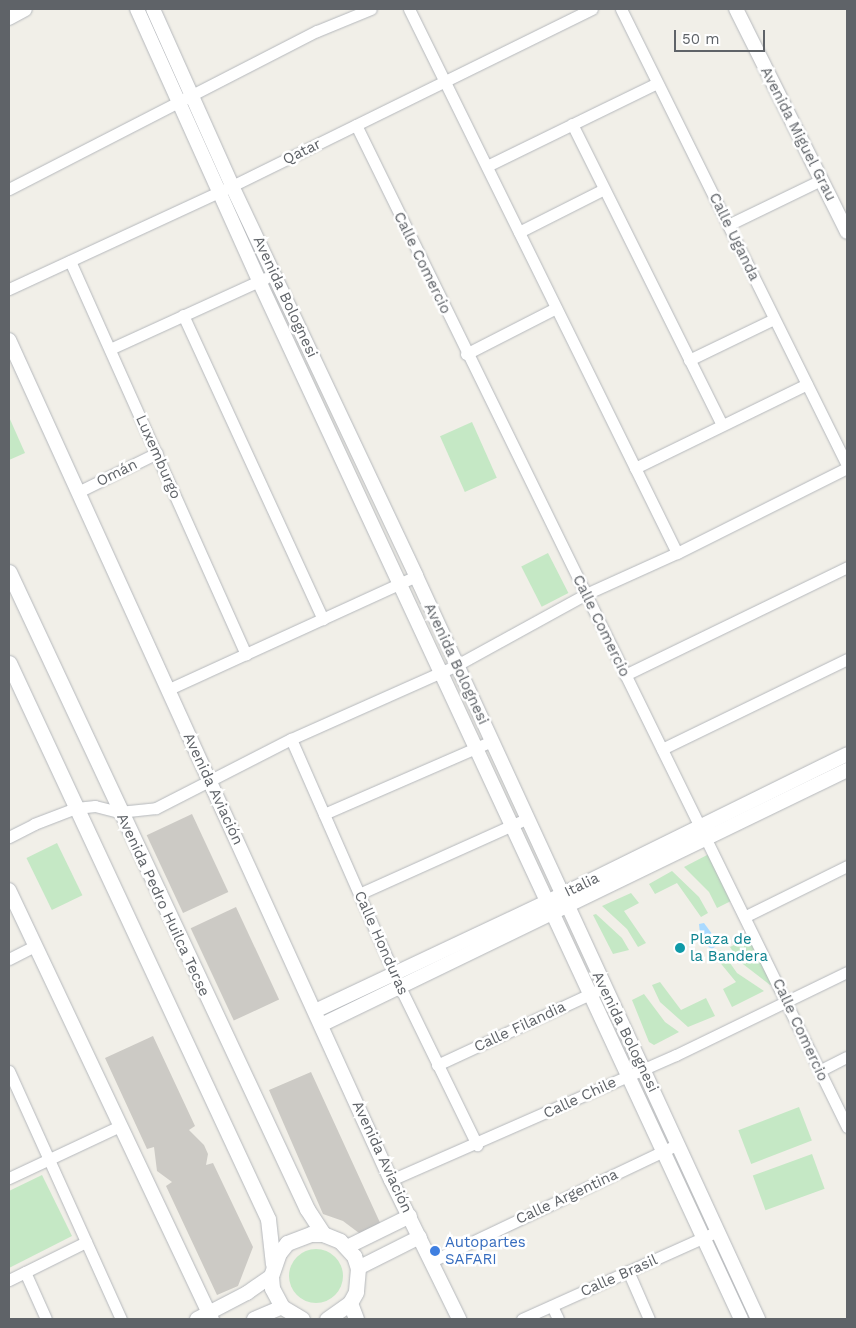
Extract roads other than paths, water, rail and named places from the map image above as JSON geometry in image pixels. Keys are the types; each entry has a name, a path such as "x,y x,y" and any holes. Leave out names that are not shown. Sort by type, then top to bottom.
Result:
{"main road":[{"name":"Avenida Pedro Huilca Tecse","path":"9,572 119,812 307,1209 323,1234"},
{"path":"9,663 268,1219 272,1288 282,1307 302,1319"},
{"path":"272,1270 287,1243 298,1237 323,1234 347,1247 358,1268 359,1280 350,1303 327,1319"},
{"path":"350,1303 356,1319"}],"street":[{"path":"9,18 25,9"},
{"name":"Avenida Bolognesi","path":"137,9 185,99 226,189 259,281 741,1319"},
{"name":"Avenida Bolognesi","path":"153,9 185,99"},
{"path":"9,189 316,31 371,9"},
{"path":"409,9 677,553"},
{"name":"Qatar","path":"9,289 226,189 592,9"},
{"name":"Calle Uganda","path":"621,9 847,467"},
{"name":"Avenida Miguel Grau","path":"736,9 847,232"},
{"path":"487,166 658,83"},
{"path":"572,124 722,425"},
{"name":"Calle Comercio","path":"356,126 466,354 746,916 847,1127"},
{"path":"728,225 821,180"},
{"name":"Avenida Bolognesi","path":"226,189 274,274 416,576 603,988 644,1069 676,1145 758,1319"},
{"path":"519,232 604,189"},
{"name":"Luxemburgo","path":"70,261 246,654"},
{"path":"110,349 274,274"},
{"path":"466,354 556,308"},
{"path":"183,316 323,619"},
{"path":"689,360 774,319"},
{"name":"Avenida Aviación","path":"9,340 391,1180 459,1319"},
{"path":"635,468 807,384"},
{"name":"Omán","path":"78,492 157,453"},
{"path":"9,837 34,824 76,808 96,806 119,812 156,808 291,739 457,665 586,594 677,553 847,467"},
{"path":"625,676 847,567"},
{"path":"167,690 416,576"},
{"path":"662,749 847,659"},
{"name":"Calle Honduras","path":"291,739 397,980 477,1145"},
{"path":"324,814 492,741"},
{"name":"Italia","path":"315,1011 397,980 563,901 704,832 847,754"},
{"path":"704,832 847,770"},
{"path":"359,894 526,819"},
{"path":"746,916 847,866"},
{"path":"9,890 120,1126 206,1317 272,1270"},
{"path":"9,959 35,946"},
{"name":"Calle Chile","path":"391,1180 477,1145 644,1069 787,1003 847,972"},
{"path":"321,1025 397,980"},
{"name":"Calle Filandia","path":"437,1065 603,988"},
{"path":"819,1071 847,1057"},
{"path":"9,1071 121,1319"},
{"path":"9,1178 120,1126"},
{"name":"Calle Argentina","path":"430,1262 676,1145"},
{"path":"347,1247 410,1216"},
{"name":"Calle Brasil","path":"522,1319 716,1232"},
{"path":"358,1268 420,1237"},
{"path":"9,1280 86,1242"},
{"path":"628,1271 649,1319"},
{"path":"24,1272 46,1319"},
{"path":"552,1306 558,1319"},
{"path":"254,1319 282,1307"}],"water":[{"path":"704,923 715,938 716,946 712,949 705,945 700,933 699,924"}],"place":[{"name":"Plaza de la Bandera","path":"680,948"},
{"name":"Autopartes SAFARI","path":"435,1251"}]}
